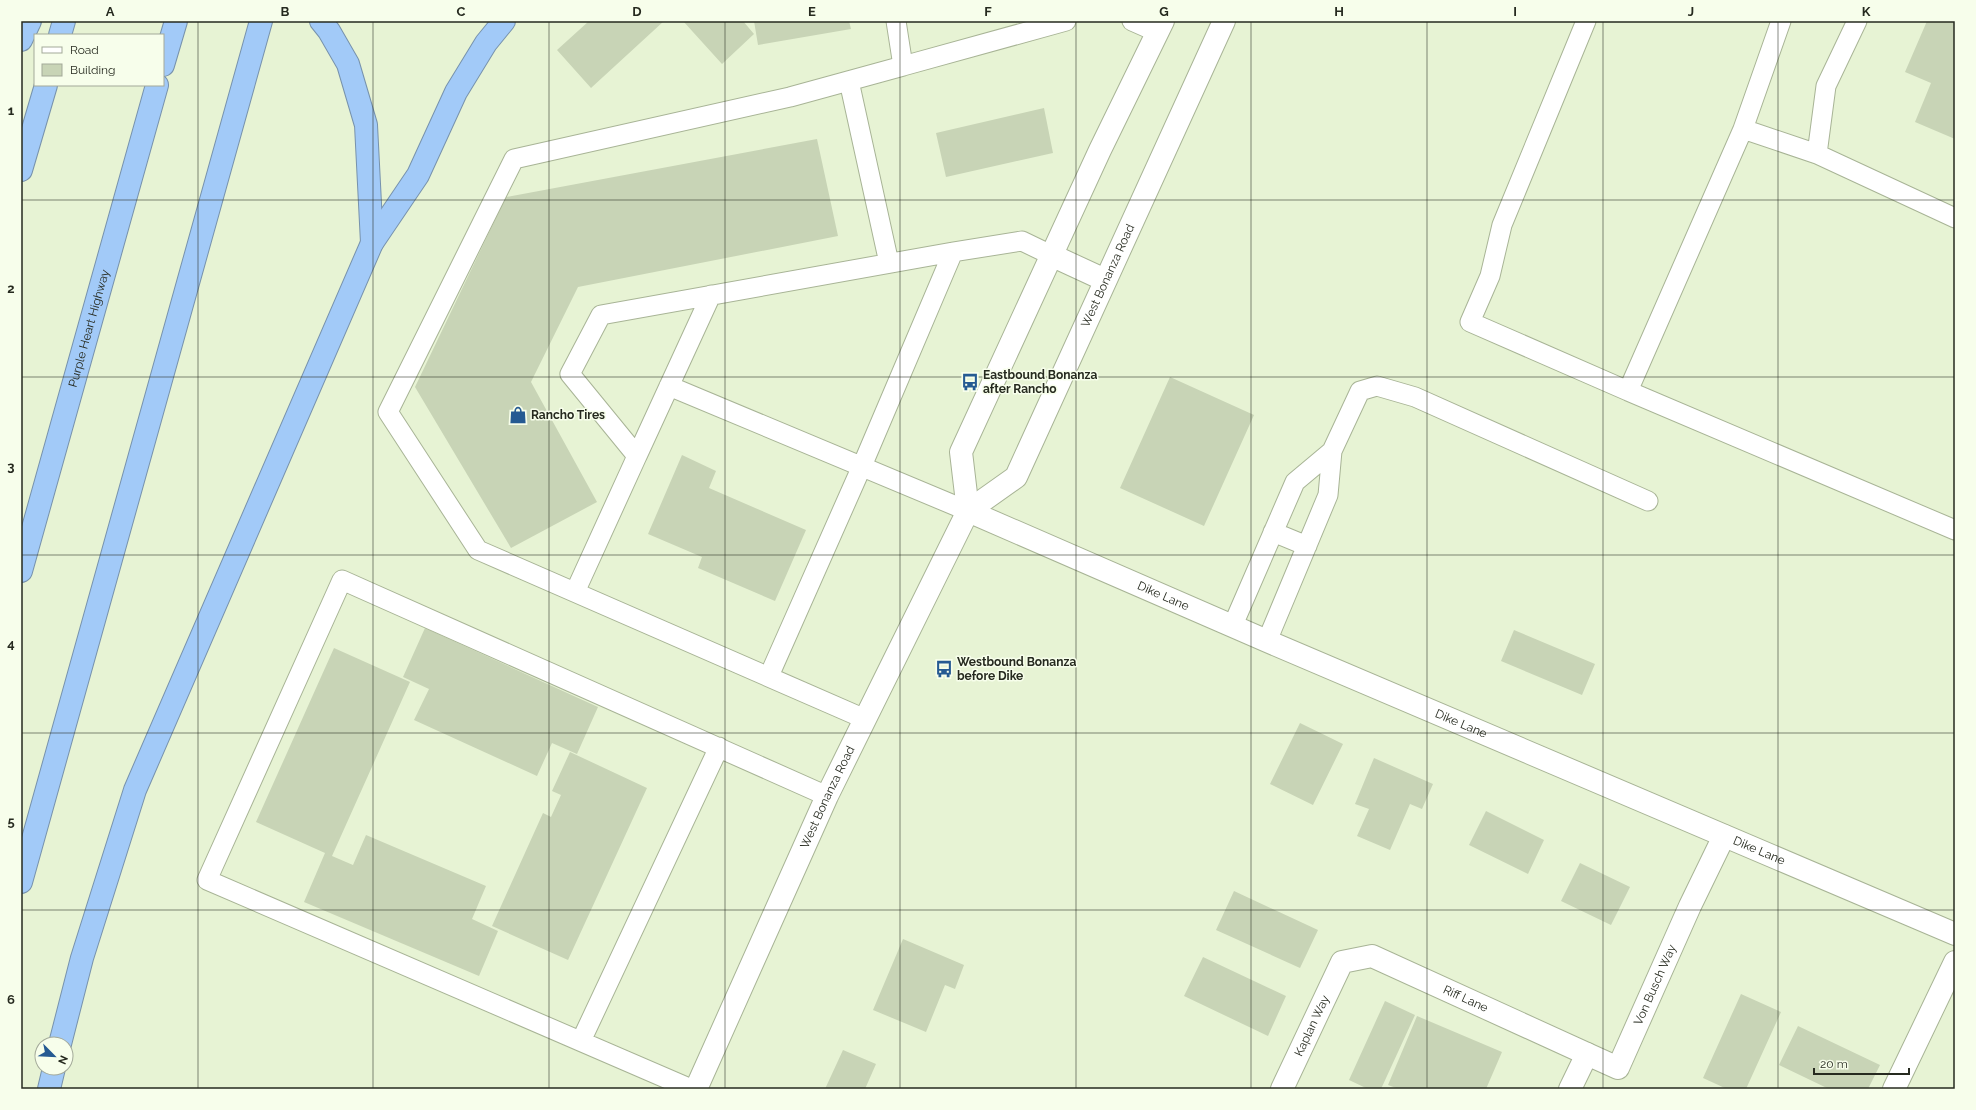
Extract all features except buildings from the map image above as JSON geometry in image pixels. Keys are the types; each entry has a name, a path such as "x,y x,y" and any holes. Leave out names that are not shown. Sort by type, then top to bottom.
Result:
{"highway":[{"path":"21,40 30,21"},
{"path":"60,34 64,21"},
{"path":"164,62 176,21"},
{"path":"21,882 261,21"},
{"path":"321,21 329,31 348,64 366,125 372,243"},
{"path":"62,1036 82,958 135,790 372,243 418,176 456,92 486,43 504,21"},
{"path":"21,170 46,86"},
{"name":"Purple Heart Highway","path":"21,571 157,86"},
{"path":"49,1089 52,1076"}],"street":[{"name":"West Bonanza Road","path":"696,1089 827,796 968,510 1016,477 1224,21"},
{"path":"968,510 961,452 1051,255 1160,26"},
{"path":"1051,255 1106,280"},
{"name":"Dike Lane","path":"968,510 1267,641 1955,934"},
{"name":"Von Busch Way","path":"1587,1054 1618,1068 1690,906 1724,836"},
{"name":"Riff Lane","path":"1342,962 1372,956 1587,1054"},
{"name":"Kaplan Way","path":"1282,1089 1342,962"},
{"path":"1894,1089 1955,962"},
{"path":"1570,1089 1587,1054"}],"lane":[{"path":"896,21 903,66"},
{"path":"865,718 478,550 388,412 514,159 790,97 1066,21"},
{"path":"1132,21 1160,26"},
{"path":"1586,21 1502,225 1490,276 1470,322 1955,530"},
{"path":"1628,391 1743,129 1781,21"},
{"path":"1817,154 1826,86 1857,21"},
{"path":"849,81 889,263"},
{"path":"1743,129 1817,154 1955,218"},
{"path":"637,456 570,374 601,315 889,263 1022,241 1051,255"},
{"path":"769,676 862,466 953,252"},
{"path":"575,592 711,295"},
{"path":"669,386 968,510"},
{"path":"1267,641 1328,495 1332,451 1360,391 1377,386 1414,397 1648,501"},
{"path":"1233,625 1295,482 1332,451"},
{"path":"1273,532 1306,546"},
{"path":"691,1089 207,880 342,580 827,796"},
{"path":"581,1042 719,747"}],"place":[{"name":"Eastbound Bonanza after Rancho","path":"970,382"},
{"name":"Rancho Tires","path":"518,415"},
{"name":"Westbound Bonanza before Dike","path":"944,669"}]}
